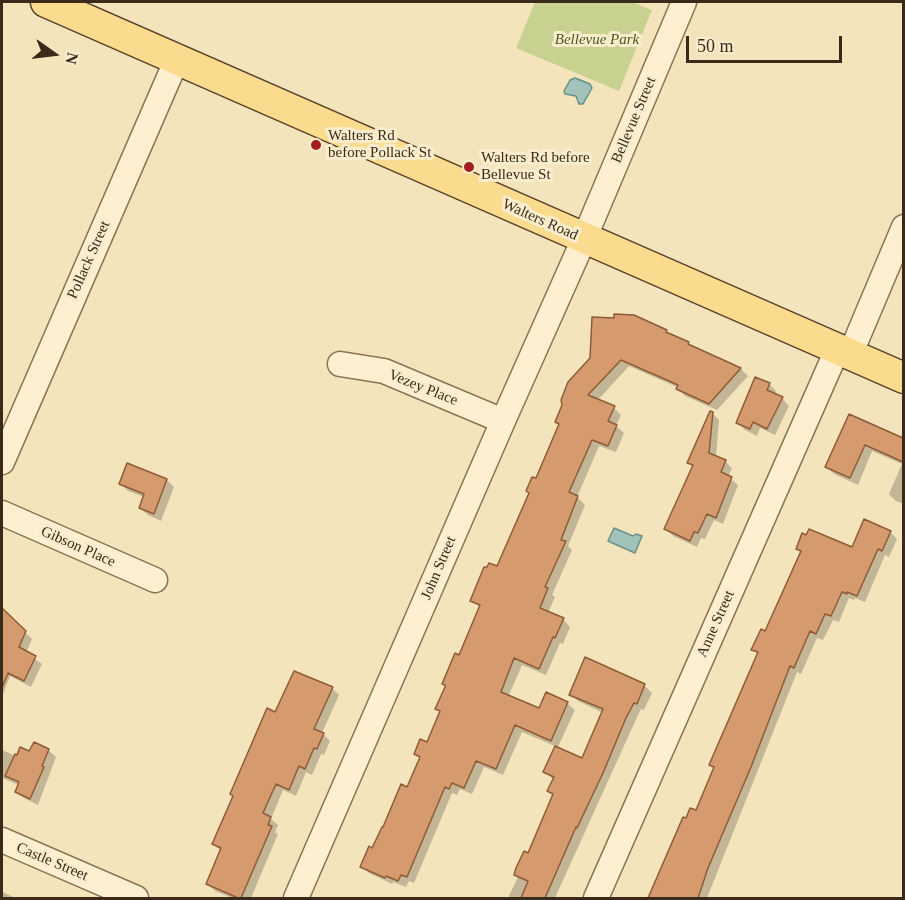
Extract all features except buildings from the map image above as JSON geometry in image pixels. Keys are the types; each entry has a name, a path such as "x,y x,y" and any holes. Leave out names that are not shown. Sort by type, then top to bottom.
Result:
{"main road":[{"name":"Walters Road","path":"46,2 903,378"}],"street":[{"name":"Bellevue Street","path":"584,239 684,2"},
{"name":"Pollack Street","path":"2,462 177,59"},
{"path":"844,352 903,227"},
{"name":"John Street","path":"296,898 584,239"},
{"name":"Anne Street","path":"596,898 844,352"},
{"name":"Vezey Place","path":"340,364 384,372 503,421"},
{"name":"Gibson Place","path":"2,513 155,580"},
{"name":"Castle Street","path":"2,840 136,898"}],"green space":[{"name":"Bellevue Park","path":"535,2 632,2 652,10 619,91 516,48"}],"water":[{"path":"575,78 590,84 592,88 583,104 579,104 576,96 565,94 564,91 570,80"},
{"path":"614,528 633,536 636,534 642,536 635,553 608,541"}],"place":[{"name":"Walters Rd before Pollack St","path":"316,145"},
{"name":"Walters Rd before Bellevue St","path":"469,167"}]}
